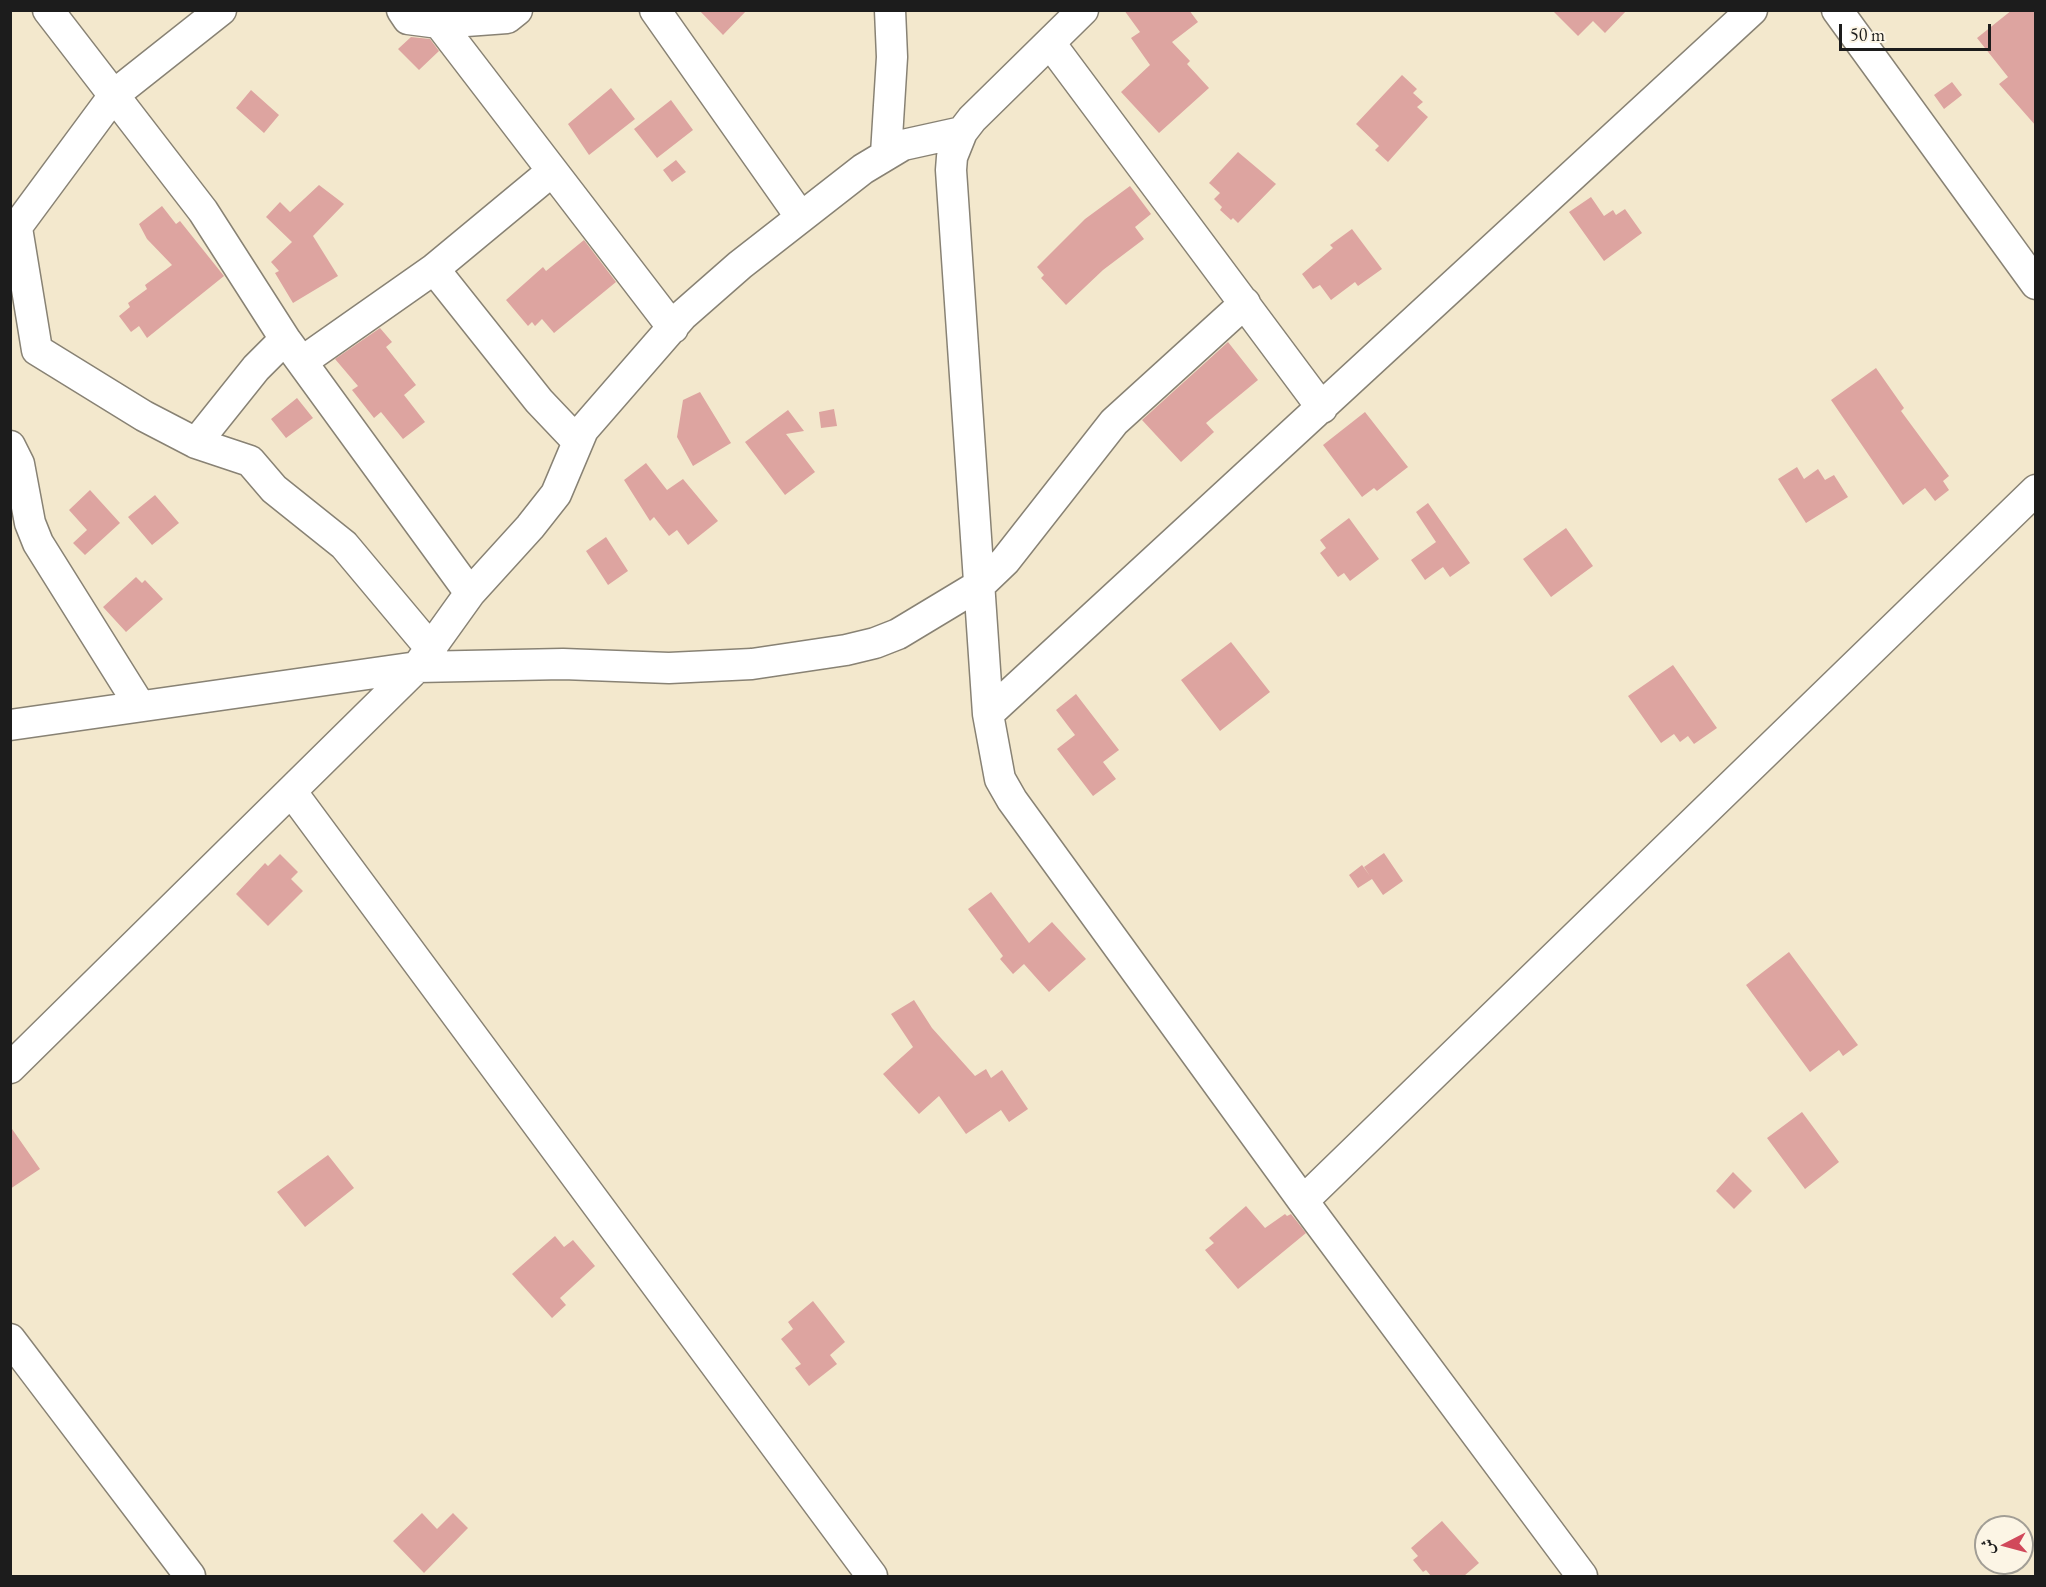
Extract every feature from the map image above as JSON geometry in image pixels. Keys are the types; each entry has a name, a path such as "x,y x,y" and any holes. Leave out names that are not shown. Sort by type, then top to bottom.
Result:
{"street":[{"path":"48,10 203,211 294,350 470,593"},
{"path":"221,10 115,94 13,230 37,350 144,416 196,443 250,461 274,489 344,545 424,659"},
{"path":"402,10 408,19 439,23 507,18 517,10"},
{"path":"655,10 800,216"},
{"path":"886,154 892,57 890,10"},
{"path":"1083,10 962,132 952,157 951,184 981,584 988,714 995,764 1000,779 1012,800 1303,1201 1582,1576"},
{"path":"988,714 1752,10"},
{"path":"1837,10 2036,284"},
{"path":"439,23 551,172 673,328"},
{"path":"1050,43 1322,408"},
{"path":"10,1068 424,659 470,593 530,527 556,494 583,430 673,328 712,288 843,182 886,154 920,140 962,132"},
{"path":"196,443 256,368 294,350 434,268 551,172"},
{"path":"434,268 539,401 577,441"},
{"path":"10,725 424,659 669,668 752,664 808,657 875,643 898,634 981,584 1005,561 1114,422 1245,303"},
{"path":"10,446 19,464 30,523 38,543 140,706"},
{"path":"1303,1201 2036,490"},
{"path":"291,791 872,1576"},
{"path":"10,1339 190,1576"}],"building":[{"path":"699,10 747,10 723,35"},
{"path":"1124,10 1189,10 1198,22 1172,42 1190,61 1187,64 1209,88 1159,133 1121,92 1150,65 1131,38 1140,32"},
{"path":"1552,10 1627,10 1605,33 1593,21 1578,36"},
{"path":"2012,10 2036,10 2036,126 1999,84 2008,77 1977,38"},
{"path":"411,37 430,39 439,51 419,70 398,49"},
{"path":"1402,75 1417,89 1413,93 1423,102 1417,107 1428,117 1388,162 1375,150 1379,146 1356,124"},
{"path":"1952,82 1962,95 1944,109 1934,95"},
{"path":"611,88 635,119 589,155 568,124"},
{"path":"251,90 279,115 264,133 236,108"},
{"path":"671,100 693,130 657,158 634,129"},
{"path":"1238,152 1276,184 1238,223 1220,210 1222,207 1214,199 1220,193 1209,183"},
{"path":"676,160 686,172 672,182 663,170"},
{"path":"319,185 344,204 313,236 338,276 293,303 275,273 279,271 271,262 292,242 266,217 280,202 290,212"},
{"path":"1130,186 1151,214 1135,227 1144,239 1103,270 1066,305 1041,278 1044,275 1037,267 1085,219"},
{"path":"1591,197 1604,216 1613,210 1616,215 1625,209 1642,233 1604,261 1569,212"},
{"path":"162,206 176,224 180,221 224,276 147,338 139,326 131,332 119,316 130,307 128,303 147,289 145,285 172,265 147,239 139,224"},
{"path":"1352,229 1382,269 1358,286 1355,282 1331,300 1320,285 1313,289 1302,274 1333,248 1330,245"},
{"path":"584,240 616,282 554,333 542,319 535,326 532,322 528,326 506,300 543,267 546,271"},
{"path":"380,328 392,342 386,347 416,385 404,395 425,422 403,439 381,412 374,418 352,390 358,386 335,359"},
{"path":"1228,342 1258,380 1206,423 1214,432 1181,462 1142,420"},
{"path":"1876,368 1904,408 1901,411 1949,476 1943,481 1949,490 1935,501 1925,488 1903,505 1831,400"},
{"path":"700,392 731,443 693,466 677,437 683,400"},
{"path":"297,398 313,418 286,438 271,419"},
{"path":"834,409 837,426 821,428 819,412"},
{"path":"788,410 804,431 786,434 815,472 785,495 745,442"},
{"path":"1365,412 1408,467 1377,491 1374,488 1362,497 1323,445"},
{"path":"646,463 667,490 683,479 718,521 688,545 677,530 669,536 654,517 650,521 624,480"},
{"path":"1797,467 1804,479 1818,469 1825,480 1834,475 1848,497 1806,523 1778,479"},
{"path":"90,490 120,523 85,555 73,543 87,530 69,510"},
{"path":"155,495 179,523 152,545 128,517"},
{"path":"1428,503 1470,563 1450,577 1443,567 1425,580 1411,560 1436,542 1416,512"},
{"path":"1349,518 1379,559 1350,581 1344,573 1338,577 1320,553 1326,548 1320,540"},
{"path":"1566,528 1593,566 1551,597 1523,559"},
{"path":"606,537 628,571 608,585 586,551"},
{"path":"136,577 142,583 145,580 163,599 126,632 103,607"},
{"path":"1231,642 1270,692 1220,731 1181,680"},
{"path":"1673,665 1717,728 1694,744 1688,736 1680,742 1674,734 1661,743 1628,696"},
{"path":"1076,694 1119,750 1103,762 1116,779 1093,796 1057,749 1075,735 1056,710"},
{"path":"1384,853 1403,881 1383,895 1372,879 1358,888 1349,875 1362,865 1370,876 1364,867"},
{"path":"280,854 298,872 291,879 303,891 268,926 236,894 265,863 268,866"},
{"path":"991,892 1029,943 1052,922 1086,959 1049,992 1024,964 1013,974 1000,959 1003,956 968,909"},
{"path":"1789,952 1858,1045 1843,1056 1839,1050 1810,1072 1746,985"},
{"path":"914,1000 932,1028 975,1076 986,1069 991,1078 1002,1070 1028,1109 1009,1122 1001,1110 966,1134 939,1096 919,1114 883,1074 913,1047 891,1014"},
{"path":"1802,1112 1839,1162 1805,1189 1767,1138"},
{"path":"10,1126 40,1169 10,1189"},
{"path":"328,1155 354,1188 305,1227 277,1192"},
{"path":"1733,1172 1752,1191 1734,1209 1716,1191"},
{"path":"1246,1206 1265,1228 1285,1214 1287,1216 1291,1214 1306,1233 1238,1289 1205,1250 1214,1243 1209,1238"},
{"path":"555,1236 564,1247 573,1240 595,1266 560,1298 566,1305 552,1318 512,1274"},
{"path":"813,1301 845,1342 830,1355 837,1364 809,1386 795,1368 801,1364 781,1339 793,1329 788,1322"},
{"path":"422,1513 437,1529 453,1513 468,1528 424,1573 393,1541"},
{"path":"1442,1521 1479,1563 1464,1576 1431,1576 1426,1570 1423,1572 1413,1560 1418,1556 1411,1548"}]}
